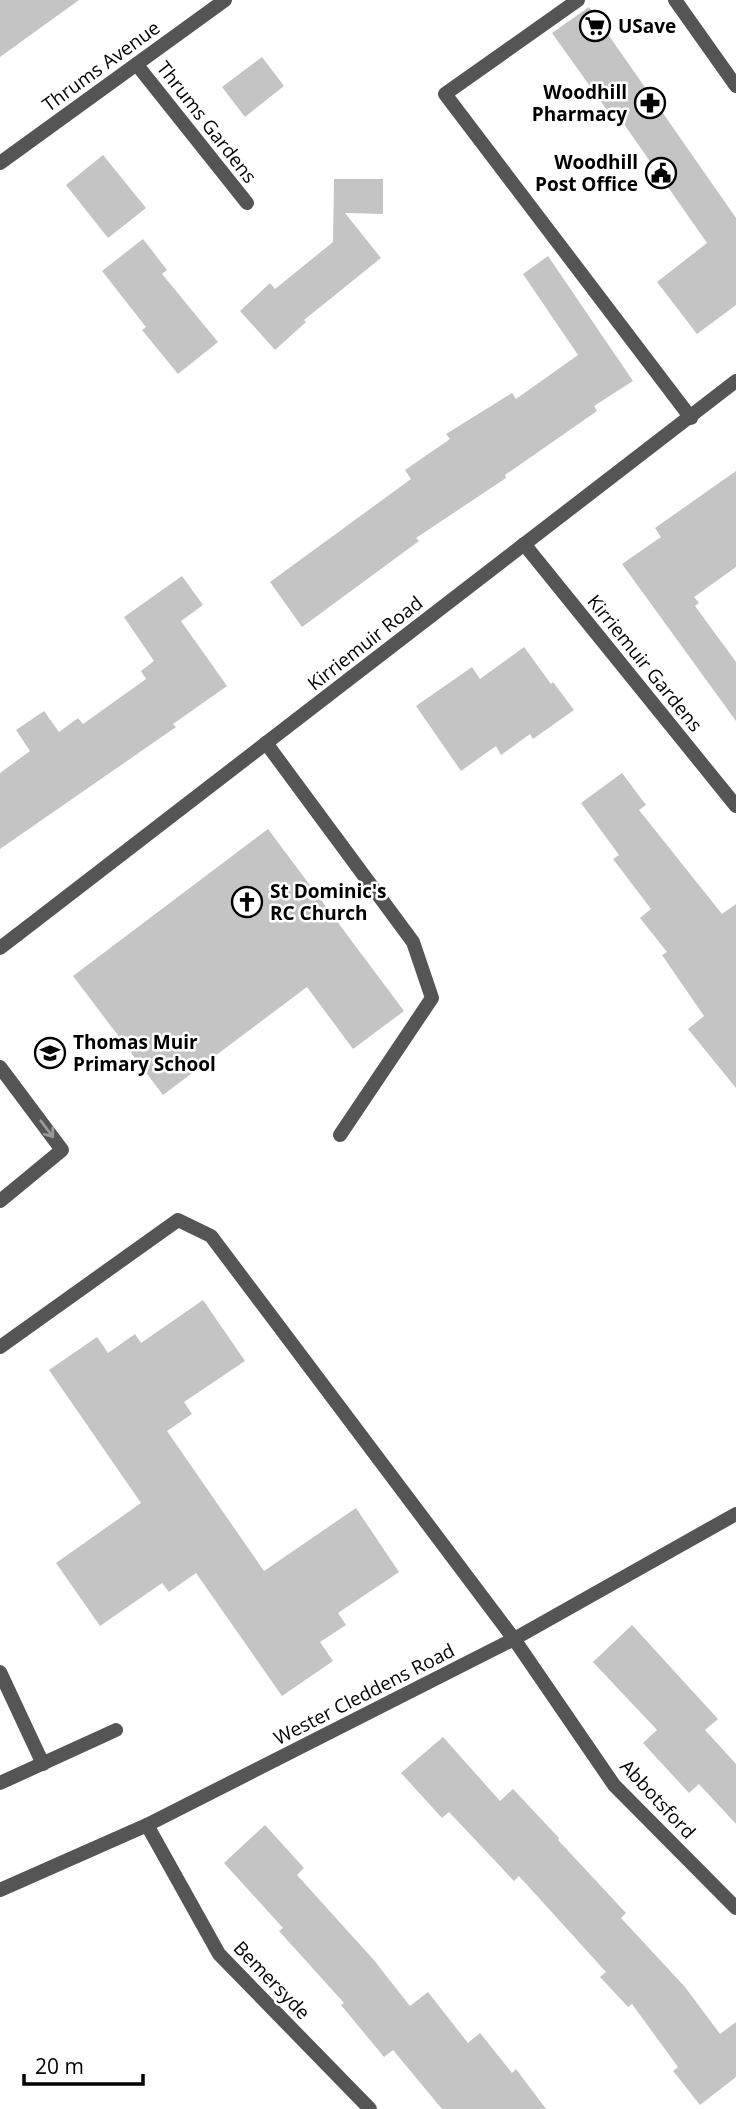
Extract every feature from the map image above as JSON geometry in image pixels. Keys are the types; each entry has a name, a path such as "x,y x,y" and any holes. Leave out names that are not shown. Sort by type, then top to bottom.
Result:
{"street":[{"name":"Thrums Avenue","path":"0,163 225,0"},
{"path":"578,0 445,94 691,418"},
{"path":"675,0 736,86"},
{"name":"Thrums Gardens","path":"137,65 247,203"},
{"name":"Kirriemuir Road","path":"0,948 736,381"},
{"name":"Kirriemuir Gardens","path":"524,544 736,806"},
{"path":"266,743 413,942 432,998 340,1135"},
{"path":"0,1201 62,1150 2,1074"},
{"name":"Abbotsford","path":"0,1347 178,1220 211,1236 514,1639 614,1785 736,1908"},
{"name":"Wester Cleddens Road","path":"0,1890 147,1825 514,1639 736,1514"},
{"path":"0,1672 43,1764"},
{"path":"0,1783 116,1730"},
{"name":"Bemersyde","path":"147,1825 219,1954 370,2109"}],"building":[{"path":"0,0 79,0 0,57"},
{"path":"589,7 736,218 736,305 697,334 657,282 707,243 612,107 607,110 552,33"},
{"path":"262,57 284,86 245,117 222,87"},
{"path":"103,155 146,208 108,238 66,185"},
{"path":"334,179 383,179 383,214 345,213 381,258 304,320 306,322 275,350 240,311 270,283 275,289 333,242"},
{"path":"143,239 167,270 162,274 218,342 178,374 142,330 146,327 102,271"},
{"path":"548,256 633,381 594,406 597,411 505,475 506,478 416,538 419,541 302,627 270,582 411,479 405,470 450,439 446,434 512,393 516,399 578,355 523,274"},
{"path":"736,471 736,567 694,597 699,603 695,606 736,662 736,721 622,564 661,537 655,528"},
{"path":"182,576 203,605 181,621 227,686 173,724 176,727 0,849 0,773 30,751 16,730 44,711 59,732 78,718 83,724 146,679 141,671 154,661 124,617"},
{"path":"524,647 574,710 533,739 530,734 501,755 496,746 461,771 416,706 472,667 480,679"},
{"path":"622,773 646,805 639,810 722,914 736,904 736,1088 688,1029 704,1016 662,955 667,952 640,918 651,909 613,859 619,855 581,803"},
{"name":"St Dominic's RC Church","path":"268,829 404,1011 353,1049 307,987 163,1095 73,976"},
{"path":"203,1300 245,1361 184,1402 192,1414 167,1431 264,1571 356,1508 399,1572 338,1613 346,1625 320,1642 333,1661 282,1696 196,1573 169,1592 162,1583 100,1626 56,1563 141,1503 49,1370 97,1337 108,1353 135,1334 141,1343"},
{"path":"632,1625 718,1719 705,1730 736,1764 736,1824 699,1784 689,1793 643,1743 657,1730 593,1662"},
{"path":"443,1737 500,1801 513,1789 559,1838 626,1913 621,1918 685,1987 720,2034 736,2022 736,2077 700,2105 673,2071 678,2067 632,2004 628,2007 600,1977 606,1972 519,1876 514,1881 449,1812 442,1818 401,1773"},
{"path":"265,1825 304,1868 297,1875 373,1959 410,2006 428,1992 468,2043 480,2033 512,2073 516,2069 546,2109 442,2109 393,2050 384,2057 341,2005 344,2003 279,1931 283,1928 224,1863"}],"place":[{"name":"USave","path":"595,26"},
{"name":"Woodhill Pharmacy","path":"650,103"},
{"name":"Woodhill Post Office","path":"661,173"},
{"name":"St Dominic's RC Church","path":"247,902"},
{"name":"Thomas Muir Primary School","path":"50,1053"}]}
